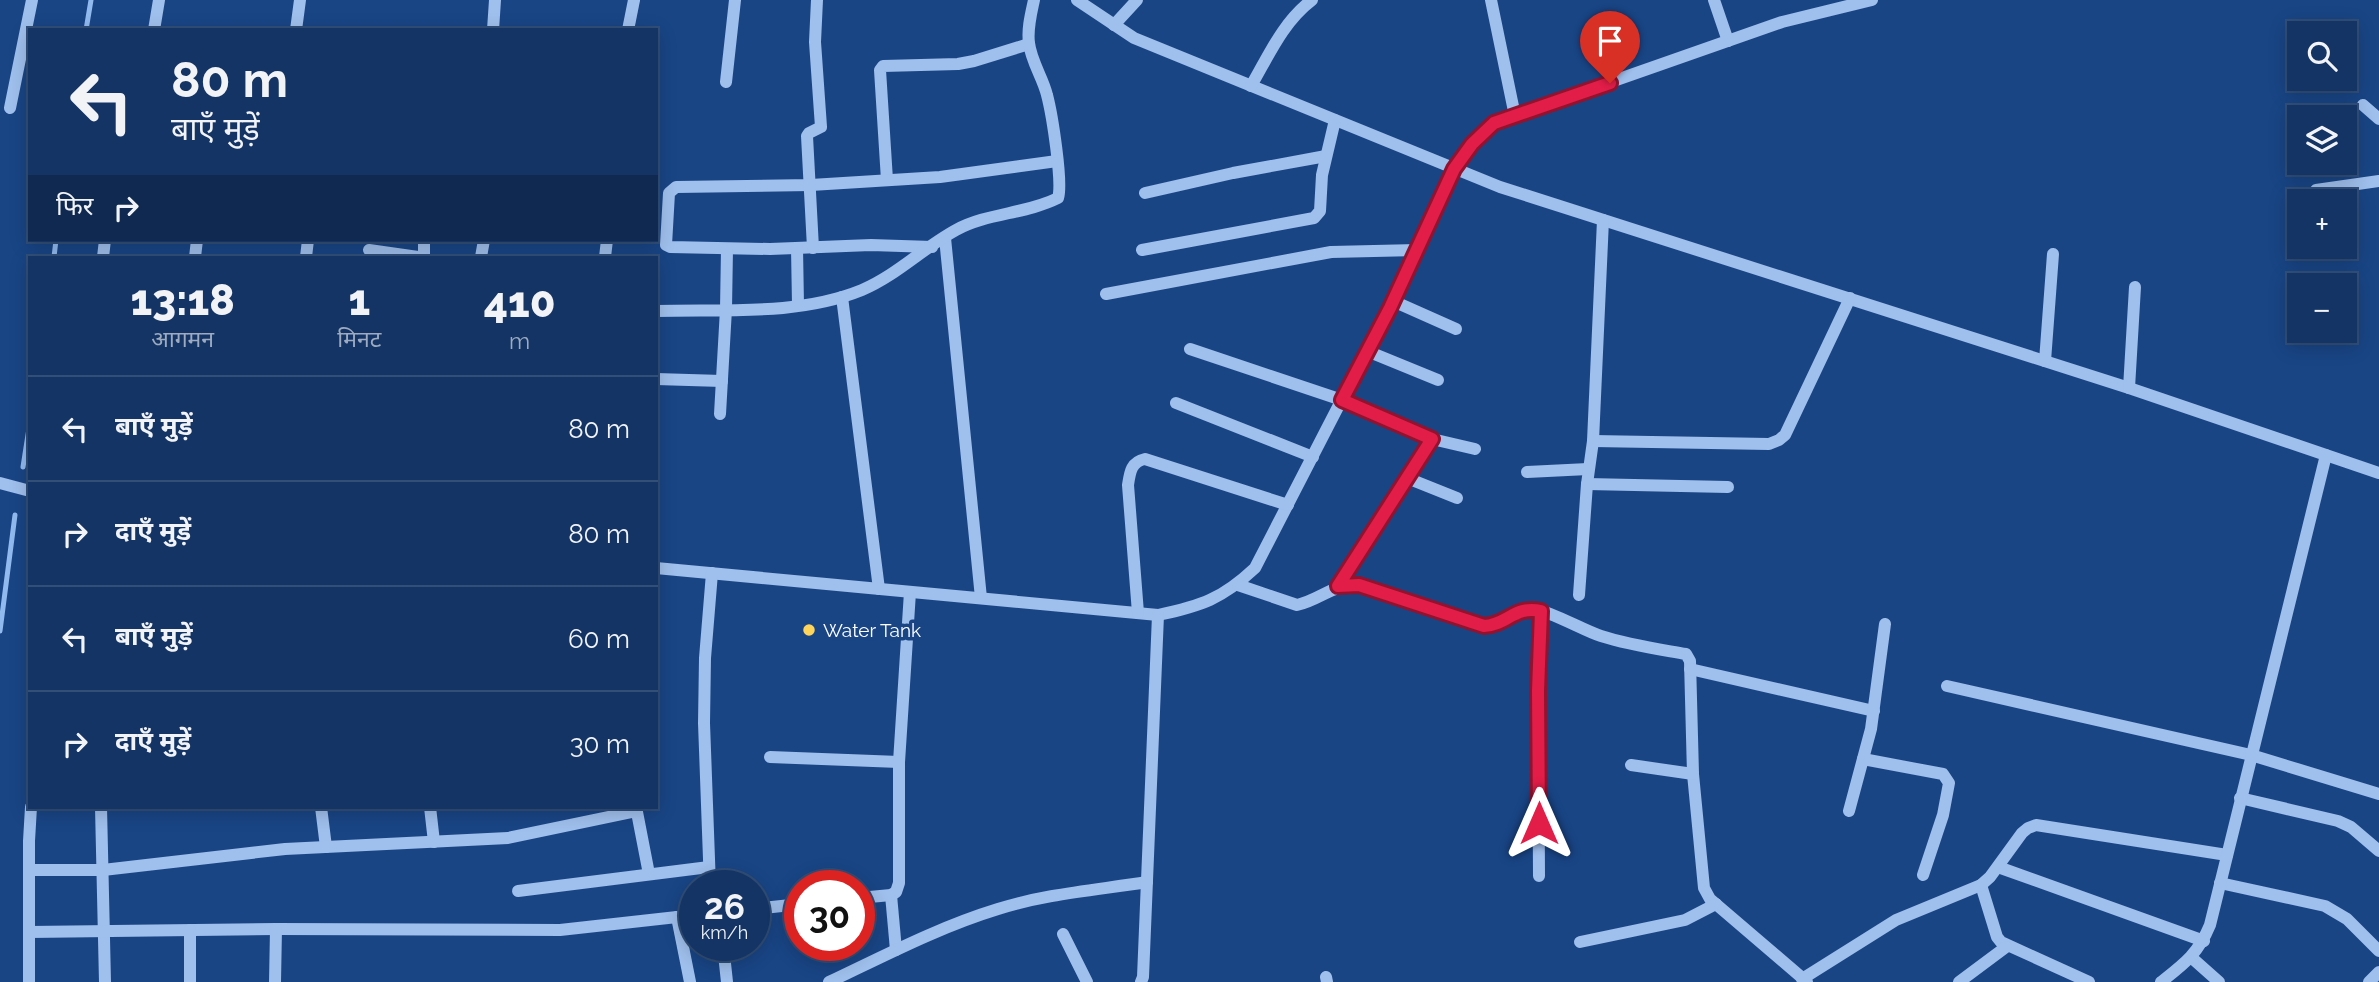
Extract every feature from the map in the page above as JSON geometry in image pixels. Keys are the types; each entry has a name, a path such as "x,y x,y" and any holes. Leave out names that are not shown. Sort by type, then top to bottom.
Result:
{"street":[{"path":"10,108 32,0"},
{"path":"154,28 159,0"},
{"path":"296,28 300,0"},
{"path":"493,28 495,0"},
{"path":"628,28 634,0"},
{"path":"726,82 735,0"},
{"path":"813,248 807,136 821,127 815,42 817,0"},
{"path":"658,311 785,308 842,297 896,272 945,238 972,224 1058,198 1060,192 1057,161 1047,94 1029,44 1029,21 1034,0"},
{"path":"1076,0 1134,38 1500,187 2129,388 2379,472"},
{"path":"1114,25 1137,0"},
{"path":"1251,86 1284,28 1312,0"},
{"path":"1491,0 1515,116"},
{"path":"1714,0 1728,41"},
{"path":"658,568 1158,615 1216,599 1238,585 1255,568 1393,301 1454,169 1472,144 1494,123 1782,22 1872,0"},
{"path":"887,180 880,70 883,66 958,64 1029,44"},
{"path":"2363,105 2379,119"},
{"path":"1142,250 1314,218 1320,211 1322,175 1335,120"},
{"path":"1145,193 1326,156"},
{"path":"932,247 727,249 667,246 669,193 671,189 811,185 940,177 1057,161"},
{"path":"2323,189 2379,181"},
{"path":"1579,595 1592,441 1603,220"},
{"path":"945,238 981,598"},
{"path":"797,248 798,305"},
{"path":"720,414 727,249"},
{"path":"369,250 411,256"},
{"path":"1106,294 1331,252 1417,250"},
{"path":"2045,361 2053,254"},
{"path":"2129,388 2135,287"},
{"path":"842,297 879,589"},
{"path":"1592,441 1769,444 1779,440 1785,435 1850,298"},
{"path":"1393,301 1456,329"},
{"path":"1190,349 1342,400 1432,439 1475,449"},
{"path":"1367,351 1438,380"},
{"path":"658,379 722,381"},
{"path":"1176,403 1313,457"},
{"path":"1338,586 1432,439"},
{"path":"2161,982 2192,958 2204,941 2210,925 2326,455"},
{"path":"1138,613 1129,485 1132,467 1138,461 1145,459 1288,505"},
{"path":"1527,471 1588,469"},
{"path":"1407,478 1457,498"},
{"path":"0,483 28,490"},
{"path":"1587,484 1728,486"},
{"path":"709,870 704,723 705,658 712,573"},
{"path":"1238,585 1297,606 1338,586 1359,585 1484,626 1493,625 1518,611 1530,609 1625,643 1686,654 1690,657 1693,774 1704,888 1716,904 1804,980 1896,920 1981,885 1998,867 2022,833 2036,825 2227,855"},
{"path":"875,896 897,892 899,883 899,762 911,592"},
{"path":"1539,876 1538,691 1541,611"},
{"path":"1141,982 1158,615"},
{"path":"1849,811 1874,711 1885,624"},
{"path":"1690,669 1874,711"},
{"path":"1947,686 2251,755 2379,794"},
{"path":"770,757 899,762"},
{"path":"1863,759 1943,774 1947,778 1949,783 1943,815 1923,875"},
{"path":"1631,765 1693,774"},
{"path":"2241,798 2337,821 2351,827 2379,851"},
{"path":"29,982 31,809"},
{"path":"101,809 105,982"},
{"path":"321,809 326,847"},
{"path":"430,809 434,842"},
{"path":"591,809 591,821"},
{"path":"29,870 103,870 285,849 508,838 636,809 649,874"},
{"path":"518,891 709,867"},
{"path":"1998,867 2204,941"},
{"path":"829,982 951,926 999,908 1045,897 1147,882"},
{"path":"2220,883 2325,906 2347,919 2379,951"},
{"path":"1981,885 1997,937 2006,947 2088,982"},
{"path":"891,895 897,950"},
{"path":"1580,942 1685,920 1716,904"},
{"path":"29,932 560,930 677,917 690,982"},
{"path":"275,982 276,929"},
{"path":"190,930 190,982"},
{"path":"1063,934 1087,982"},
{"path":"1959,982 2006,947"},
{"path":"2192,958 2219,982"},
{"path":"725,961 727,982"},
{"path":"2369,982 2379,972"}],"waterway":[{"path":"86,28 91,0"},
{"path":"54,256 56,242"},
{"path":"23,467 28,435"},
{"path":"0,631 15,515"}],"place":[{"name":"Water Tank","path":"809,630"}],"route":[{"path":"1539,823 1538,691 1541,611 1518,611 1493,625 1484,626 1359,585 1338,586 1432,439 1342,400 1390,308 1454,169 1472,144 1494,123 1610,83"}]}
